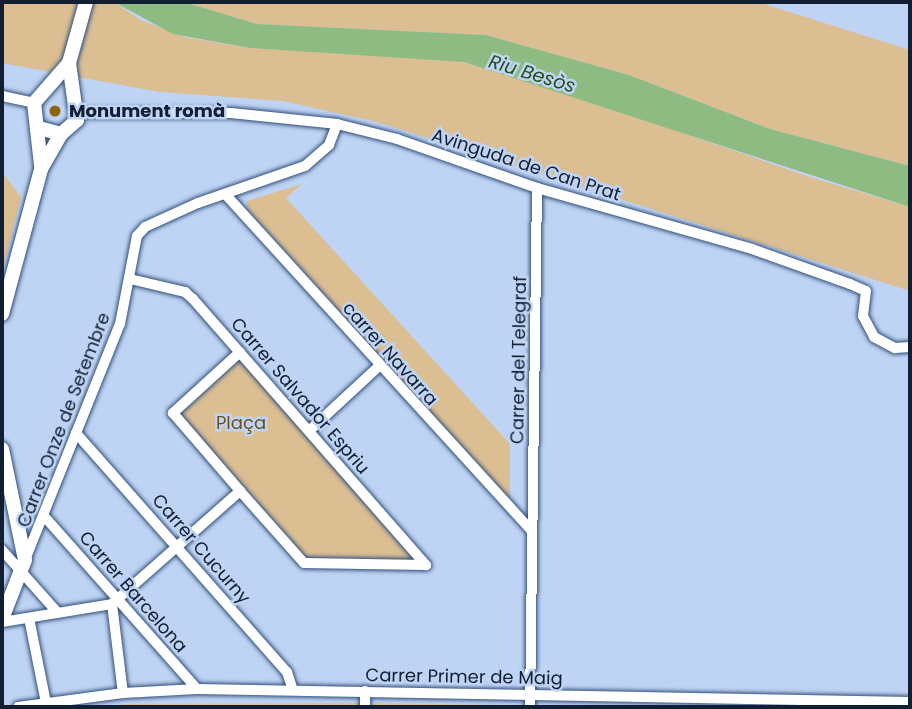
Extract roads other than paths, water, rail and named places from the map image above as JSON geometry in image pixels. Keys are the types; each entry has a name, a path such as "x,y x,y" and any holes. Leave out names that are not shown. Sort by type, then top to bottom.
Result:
{"street":[{"path":"2,314 41,169 61,134 74,125 79,113 69,63 86,2"},
{"path":"41,169 39,128 33,118 34,103 69,63"},
{"path":"44,90 59,88 74,96"},
{"path":"2,96 34,103"},
{"name":"Avinguda de Can Prat","path":"79,113 175,110 337,124 397,139 537,188 752,249 850,284 866,291 863,316 874,337 895,348 910,347"},
{"name":"Carrer Onze de Setembre","path":"23,565 120,324 137,236 145,227 198,203 227,196 319,158 337,124"},
{"path":"39,128 61,134"},
{"name":"Carrer del Telegraf","path":"530,707 537,188"},
{"name":"carrer Navarra","path":"227,196 532,531"},
{"name":"Carrer Salvador Espriu","path":"130,279 185,292 310,430 426,565 304,564 240,491"},
{"path":"2,449 23,565 2,621 114,601 240,491 173,413 240,352"},
{"path":"310,430 379,366"},
{"name":"Carrer Cucurny","path":"76,433 179,546 287,672 293,690"},
{"name":"Carrer Barcelona","path":"44,516 114,601 197,690"},
{"path":"2,551 23,565 58,613"},
{"path":"114,601 123,692"},
{"path":"29,618 46,703"},
{"name":"Carrer Primer de Maig","path":"18,707 123,692 197,690 530,693 910,702"},
{"path":"365,691 365,707"}],"water":[{"name":"Riu Besòs","path":"114,2 184,2 257,24 486,35 629,75 770,129 910,166 910,207 464,62 250,48 173,34"}],"place":[{"name":"Monument romà","path":"55,111"}],"park label":[{"name":"Plaça","path":"241,423"}]}
